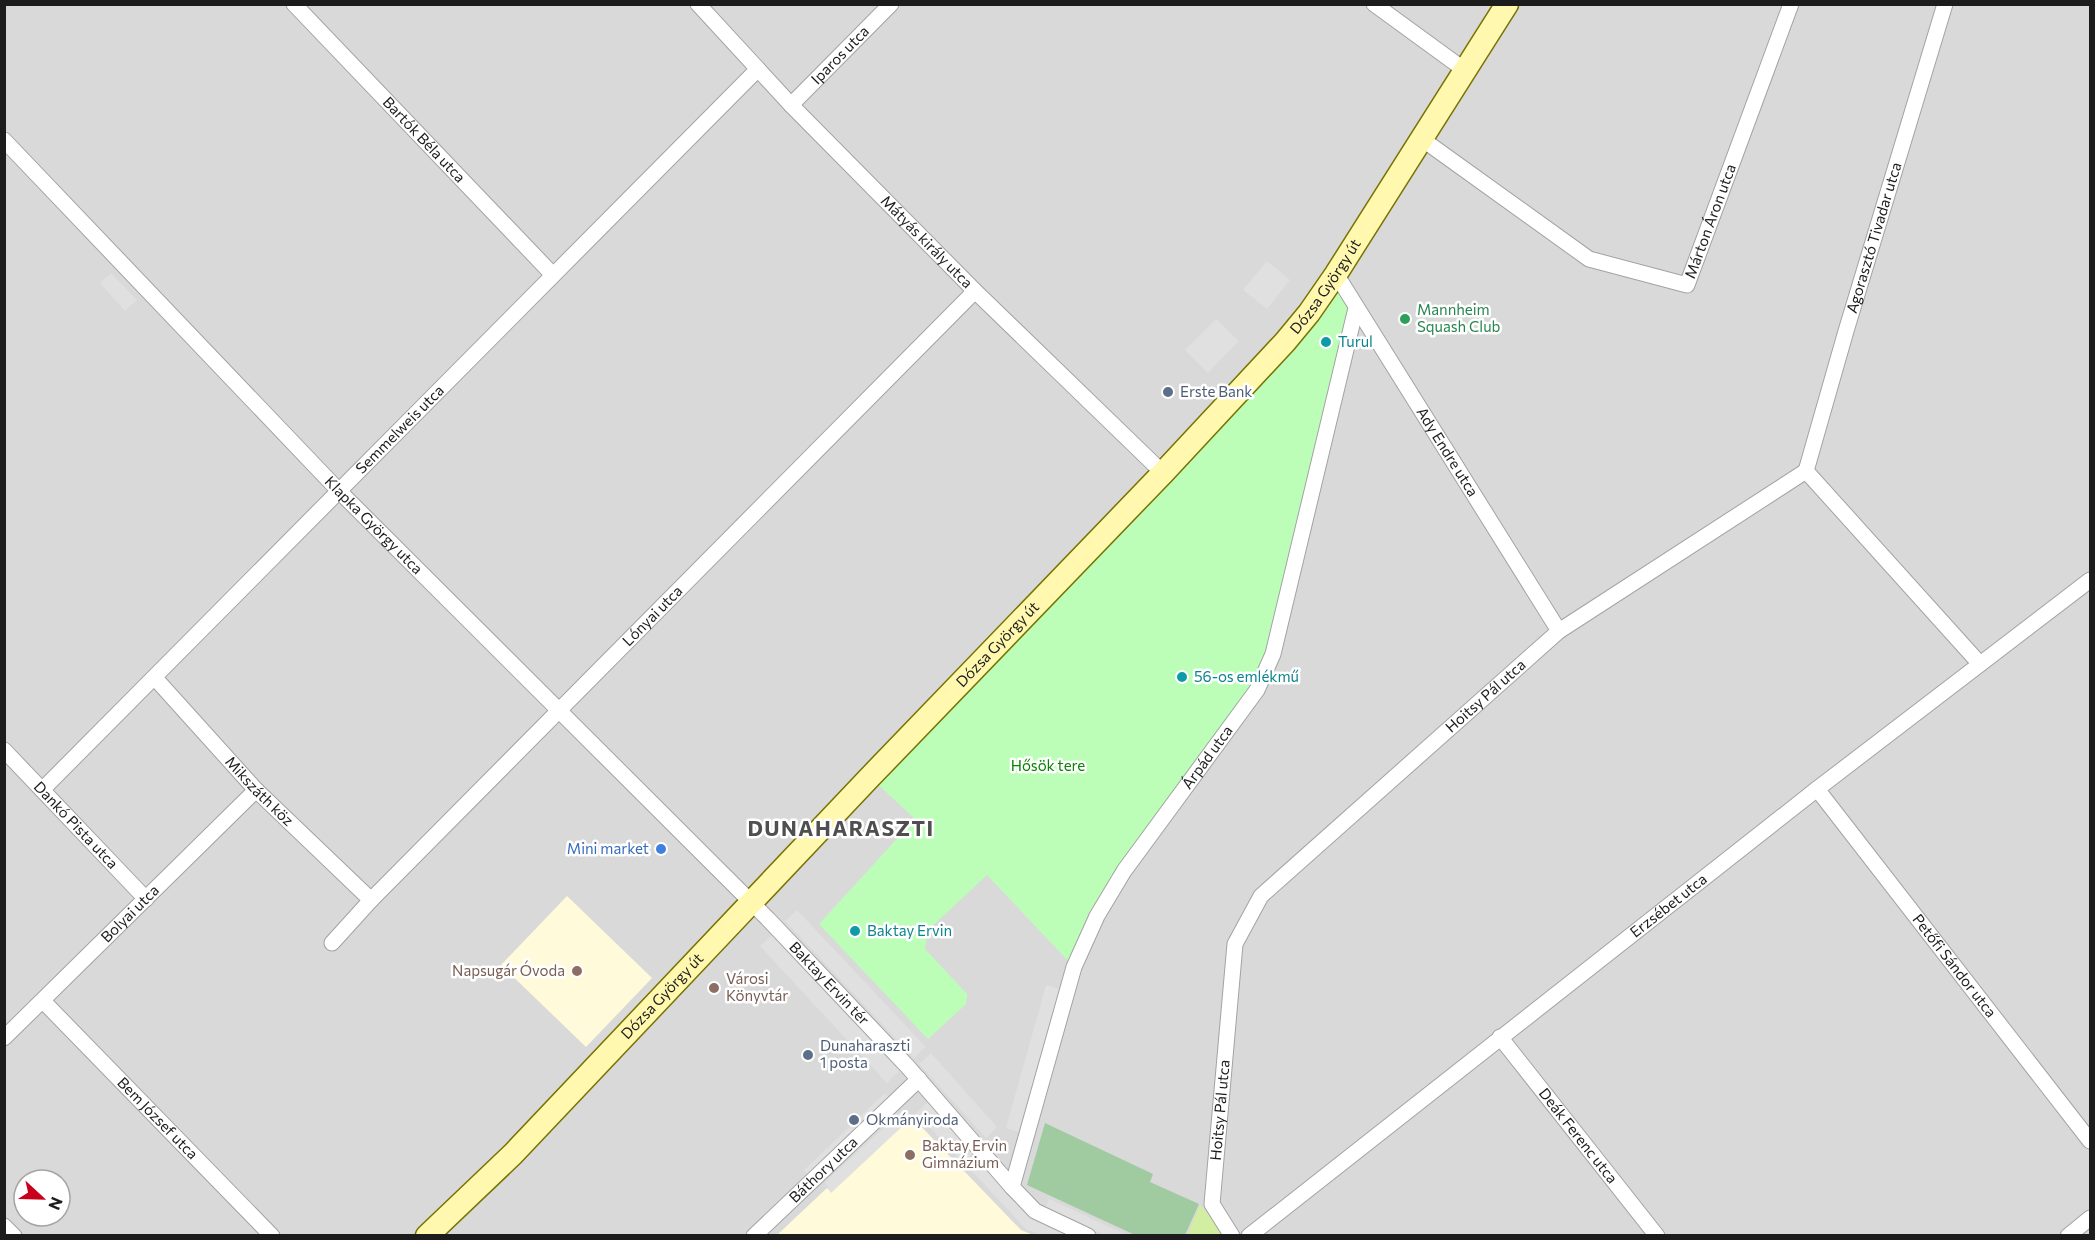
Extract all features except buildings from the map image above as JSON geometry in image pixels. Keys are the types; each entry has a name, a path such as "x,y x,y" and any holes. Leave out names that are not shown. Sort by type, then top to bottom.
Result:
{"main road":[{"name":"Dózsa György út","path":"427,1236 513,1154 870,777 1163,473 1285,342 1336,274 1507,4"}],"street":[{"name":"Bartók Béla utca","path":"294,4 553,275"},
{"name":"Mátyás király utca","path":"698,4 791,105 975,291 1163,473"},
{"name":"Iparos utca","path":"791,105 891,4"},
{"path":"1374,4 1466,71"},
{"name":"Márton Áron utca","path":"1422,139 1589,259 1686,285 1791,4"},
{"name":"Agorasztó Tivadar utca","path":"1806,471 1945,4"},
{"name":"Semmelweis utca","path":"42,790 758,69"},
{"name":"Klapka György utca","path":"4,140 339,490 751,902"},
{"name":"Ady Endre utca","path":"1336,274 1559,631"},
{"name":"Lónyai utca","path":"332,943 370,900 975,291"},
{"name":"Árpád utca","path":"1012,1187 1074,967 1097,916 1124,871 1257,690 1273,654 1356,308"},
{"path":"1806,471 1980,664"},
{"name":"Hoitsy Pál utca","path":"1232,1236 1212,1204 1235,944 1261,896 1559,631 1806,471"},
{"name":"Erzsébet utca","path":"1249,1236 1817,789 2091,580"},
{"name":"Mikszáth köz","path":"155,678 256,790 370,900"},
{"name":"Dankó Pista utca","path":"4,750 146,899"},
{"name":"Petőfi Sándor utca","path":"1817,789 2091,1141"},
{"name":"Bolyai utca","path":"4,1038 256,790"},
{"name":"Baktay Ervin tér","path":"751,902 919,1079 1035,1212 1088,1236"},
{"name":"Bem József utca","path":"44,1001 272,1236"},
{"name":"Deák Ferenc utca","path":"1500,1037 1657,1236"},
{"name":"Báthory utca","path":"754,1236 919,1079"},
{"path":"2068,1236 2091,1218"},
{"path":"4,1226 14,1236"}],"shaded area":[{"path":"5,5 2090,5 2090,1235 5,1236"},
{"path":"1267,261 1290,280 1267,309 1243,290"},
{"path":"111,273 137,300 125,311 100,283"},
{"path":"1216,319 1239,341 1208,373 1185,350"},
{"name":"Napsugár Óvoda","path":"567,896 652,978 586,1047 501,965"},
{"path":"797,910 926,1047 914,1058 785,921"},
{"path":"772,935 899,1071 887,1083 760,946"},
{"path":"1046,985 1062,990 1022,1133 1006,1128"},
{"path":"931,1053 997,1127 986,1138 919,1064"},
{"path":"885,1093 892,1101 811,1177 804,1170"},
{"path":"928,1102 974,1152 963,1163 916,1113"},
{"path":"903,1110 908,1121 831,1193 825,1182"},
{"name":"Baktay Ervin Gimnázium","path":"912,1117 1021,1230 1033,1235 776,1236 827,1188 831,1192"},
{"path":"980,1161 1032,1219 1070,1235 1040,1235 1026,1229 971,1170"},
{"path":"1049,1199 1127,1235 1105,1235 1045,1208"}],"green space":[{"name":"Hősök tere","path":"1336,274 1351,299 1273,654 1124,871 1074,967 987,875 928,930 925,949 967,994 966,1004 928,1039 819,924 915,819 870,777"},
{"path":"1045,1123 1153,1174 1150,1182 1199,1204 1185,1235 1135,1235 1027,1185"},
{"path":"1200,1205 1224,1232 1219,1235 1187,1236"}],"place":[{"name":"Mannheim Squash Club","path":"1405,319"},
{"name":"Turul","path":"1326,342"},
{"name":"Erste Bank","path":"1168,392"},
{"name":"56-os emlékmű","path":"1182,677"},
{"name":"Mini market","path":"661,849"},
{"name":"Baktay Ervin","path":"855,931"},
{"name":"Napsugár Óvoda","path":"577,971"},
{"name":"Városi Könyvtár","path":"714,988"},
{"name":"Dunaharaszti 1 posta","path":"808,1055"},
{"name":"Okmányiroda","path":"854,1120"},
{"name":"Baktay Ervin Gimnázium","path":"910,1155"}],"district":[{"name":"DUNAHARASZTI","path":"841,829"}]}
